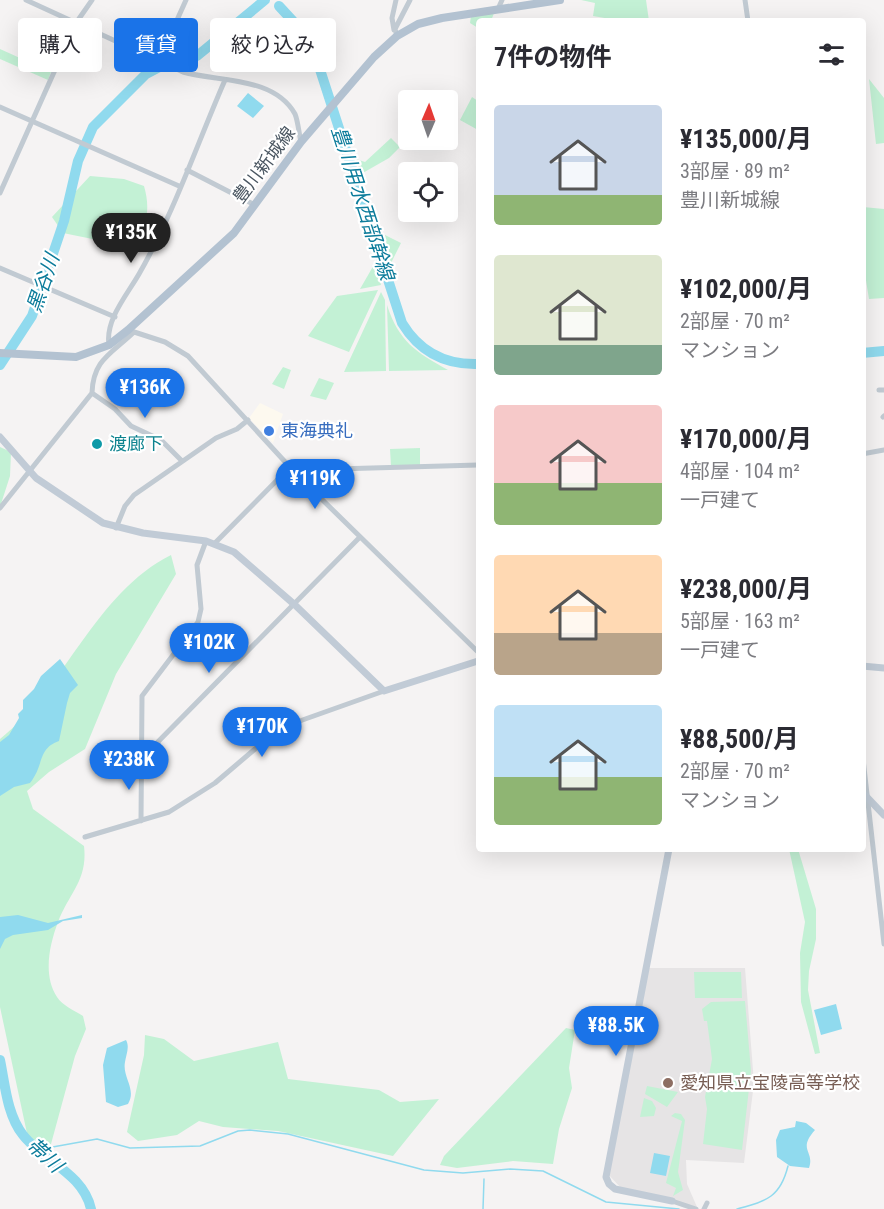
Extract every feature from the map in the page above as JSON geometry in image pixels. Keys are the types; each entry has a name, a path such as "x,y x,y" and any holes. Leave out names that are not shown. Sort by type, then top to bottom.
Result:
{"main road":[{"name":"豊川新城線","path":"0,353 76,357 109,345 130,331 234,233 301,142 396,34 428,21 560,0"}],"street":[{"path":"26,0 65,18"},
{"path":"79,18 92,0"},
{"path":"178,18 186,0"},
{"path":"396,0 392,18 396,34"},
{"path":"396,34 410,0"},
{"path":"498,9 501,0"},
{"path":"745,0 748,18"},
{"path":"0,193 54,72"},
{"path":"183,72 225,80 243,80 267,89 295,115 301,142"},
{"path":"109,345 107,335 115,316 139,273 187,170 225,80"},
{"path":"0,107 179,186"},
{"path":"187,170 255,206"},
{"path":"0,268 115,316"},
{"path":"0,508 92,393 93,372 130,331 165,342 188,357 359,538 476,650"},
{"path":"92,393 115,409 131,426 161,440 182,461"},
{"path":"116,528 125,506 134,495 182,461 248,420"},
{"path":"0,437 28,472 103,523 116,528 206,541 234,552 295,605 384,691"},
{"path":"866,453 884,450"},
{"path":"291,466 300,470 476,465"},
{"path":"214,544 291,466"},
{"path":"140,760 359,538"},
{"path":"141,821 142,696 198,622 201,609 197,565 206,541"},
{"path":"86,837 169,812 214,783 255,749 294,723 476,662"},
{"path":"866,666 884,668"},
{"path":"866,796 884,815"},
{"path":"866,803 884,944"},
{"path":"668,852 606,1177 615,1189 672,1201 696,1209"},
{"path":"704,1209 707,1203"}],"shaded area":[{"name":"東海典礼","path":"260,403 283,414 273,443 249,418"},
{"path":"648,968 745,968 754,1083 744,1163 686,1160 687,1184 697,1207 621,1188 608,1174"}],"green space":[{"path":"581,0 646,0 649,18 593,16 595,3"},
{"path":"494,13 492,18 476,18 476,27 470,23 471,16"},
{"path":"0,49 18,57 18,67 0,59"},
{"path":"30,72 51,72 48,80"},
{"path":"869,79 884,98 884,143 876,144"},
{"path":"472,97 476,100 476,129 460,120"},
{"path":"391,138 398,145 398,149 389,158 361,174 356,159 365,162"},
{"path":"90,176 124,179 144,186 147,214 136,240 112,243 63,233 52,217"},
{"path":"866,207 884,209 884,298 869,299 866,281"},
{"path":"379,232 401,243 390,265"},
{"path":"375,263 381,285 360,289"},
{"path":"378,290 349,352 308,336 337,296"},
{"path":"381,292 385,300 386,371 344,372"},
{"path":"387,305 397,328 410,345 448,370 389,371"},
{"path":"283,367 291,370 284,389 272,384"},
{"path":"319,378 334,383 326,400 310,396"},
{"path":"0,447 11,452 10,476 0,507"},
{"path":"420,448 420,465 391,466 390,449"},
{"path":"171,555 176,574 116,674 85,749 49,772 27,791 33,809 84,846 83,868 77,886 62,912 55,931 50,951 49,970 50,980 57,997 83,1016 86,1029 75,1056 51,1144 39,1148 28,1138 0,1007 0,739 44,694 101,616 122,592 145,572"},
{"path":"790,852 799,852 816,909 816,939 809,971 808,990 820,1053 815,1054 801,1002 800,953 805,922"},
{"path":"694,972 741,972 742,998 695,998"},
{"path":"745,1001 751,1071 742,1150 703,1144 707,1109 705,1097 712,1059 707,1021 704,1021 702,1009 711,1002"},
{"path":"566,1028 575,1030 569,1068 572,1088 559,1129 553,1164 513,1161 457,1168 440,1165 444,1156"},
{"path":"145,1035 164,1039 194,1061 278,1042 288,1079 379,1090 400,1102 439,1099 393,1156 278,1131 223,1127 199,1121 177,1135 138,1141 127,1132 144,1055"},
{"path":"647,1086 678,1092 667,1107 645,1094"},
{"path":"644,1098 652,1101 656,1108 654,1116 640,1117"},
{"path":"675,1113 681,1114 685,1120 678,1172 683,1190 673,1196 676,1188 666,1183 682,1121 671,1116"}],"water":[{"path":"248,93 264,106 253,118 237,106"},
{"path":"60,659 78,685 70,693 59,741 47,748 30,783 14,787 0,796 0,742 9,735 19,718 18,714 23,709 23,700 34,689 41,676"},
{"path":"18,915 48,923 82,915 82,918 63,921 48,930 13,935 5,939 0,949 0,917"},
{"path":"836,1004 842,1029 821,1035 814,1010"},
{"path":"126,1040 128,1048 125,1073 131,1093 128,1104 118,1107 106,1102 103,1065 107,1048"},
{"path":"796,1121 806,1123 815,1130 807,1142 809,1168 790,1166 777,1157 776,1140 780,1130 795,1127"},
{"path":"654,1153 670,1156 666,1176 650,1173"}],"waterway":[{"name":"黒谷川","path":"0,365 32,316 64,221 78,161 93,127 146,74 165,64 197,56 265,0"},
{"name":"豊川用水西部幹線","path":"279,6 302,31 314,51 402,323 416,341 434,354 455,362 476,364"},
{"name":"豊川用水西部幹線","path":"866,353 884,351"},
{"name":"帯川","path":"0,1060 7,1099 18,1127 31,1144 80,1186 91,1209"},
{"path":"31,1145 47,1148 97,1139 130,1148 200,1146 238,1131 250,1130 288,1134 424,1170 463,1173 510,1169 543,1171 606,1202 679,1209"},
{"path":"737,1209 764,1200 776,1192 785,1177 788,1166"},
{"path":"483,1209 484,1179"}],"place":[{"name":"東海典礼","path":"269,431"},
{"name":"渡廊下","path":"97,444"},
{"name":"愛知県立宝陵高等学校","path":"668,1083"}]}
